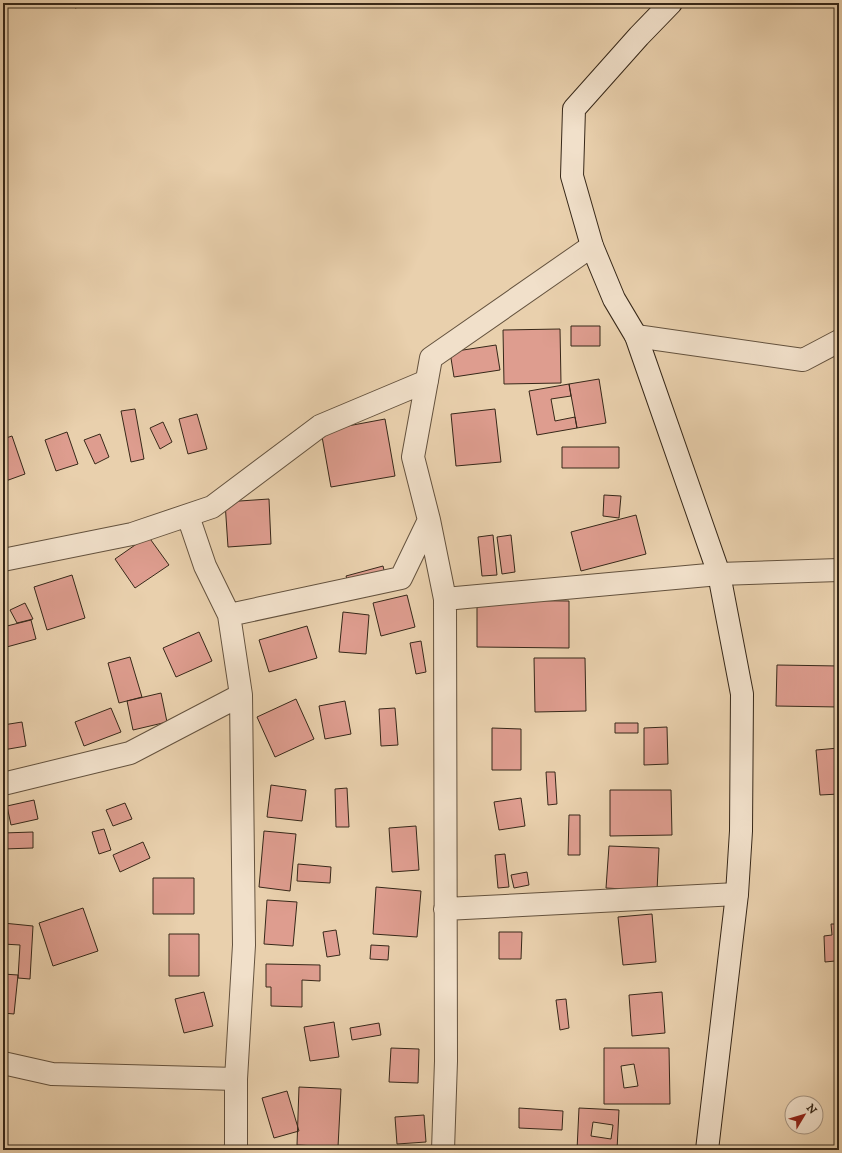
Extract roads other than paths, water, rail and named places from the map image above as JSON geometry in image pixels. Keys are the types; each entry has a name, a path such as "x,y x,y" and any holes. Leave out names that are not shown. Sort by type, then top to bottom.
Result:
{"street":[{"path":"671,3 639,36 574,109 572,176 592,246 614,299 636,336 719,574 742,694 741,831 737,894 707,1150"},
{"path":"443,1150 446,1061 445,599 429,520 413,458 431,358 592,246"},
{"path":"636,336 803,360 839,341"},
{"path":"3,560 132,534 212,507 320,426 427,381"},
{"path":"188,516 205,566 229,615 241,695 244,945 236,1079 235,1150"},
{"path":"229,615 401,578 429,520"},
{"path":"445,599 719,574 839,570"},
{"path":"3,784 130,754 241,695"},
{"path":"445,909 737,894"},
{"path":"3,1063 52,1074 236,1079"}]}
